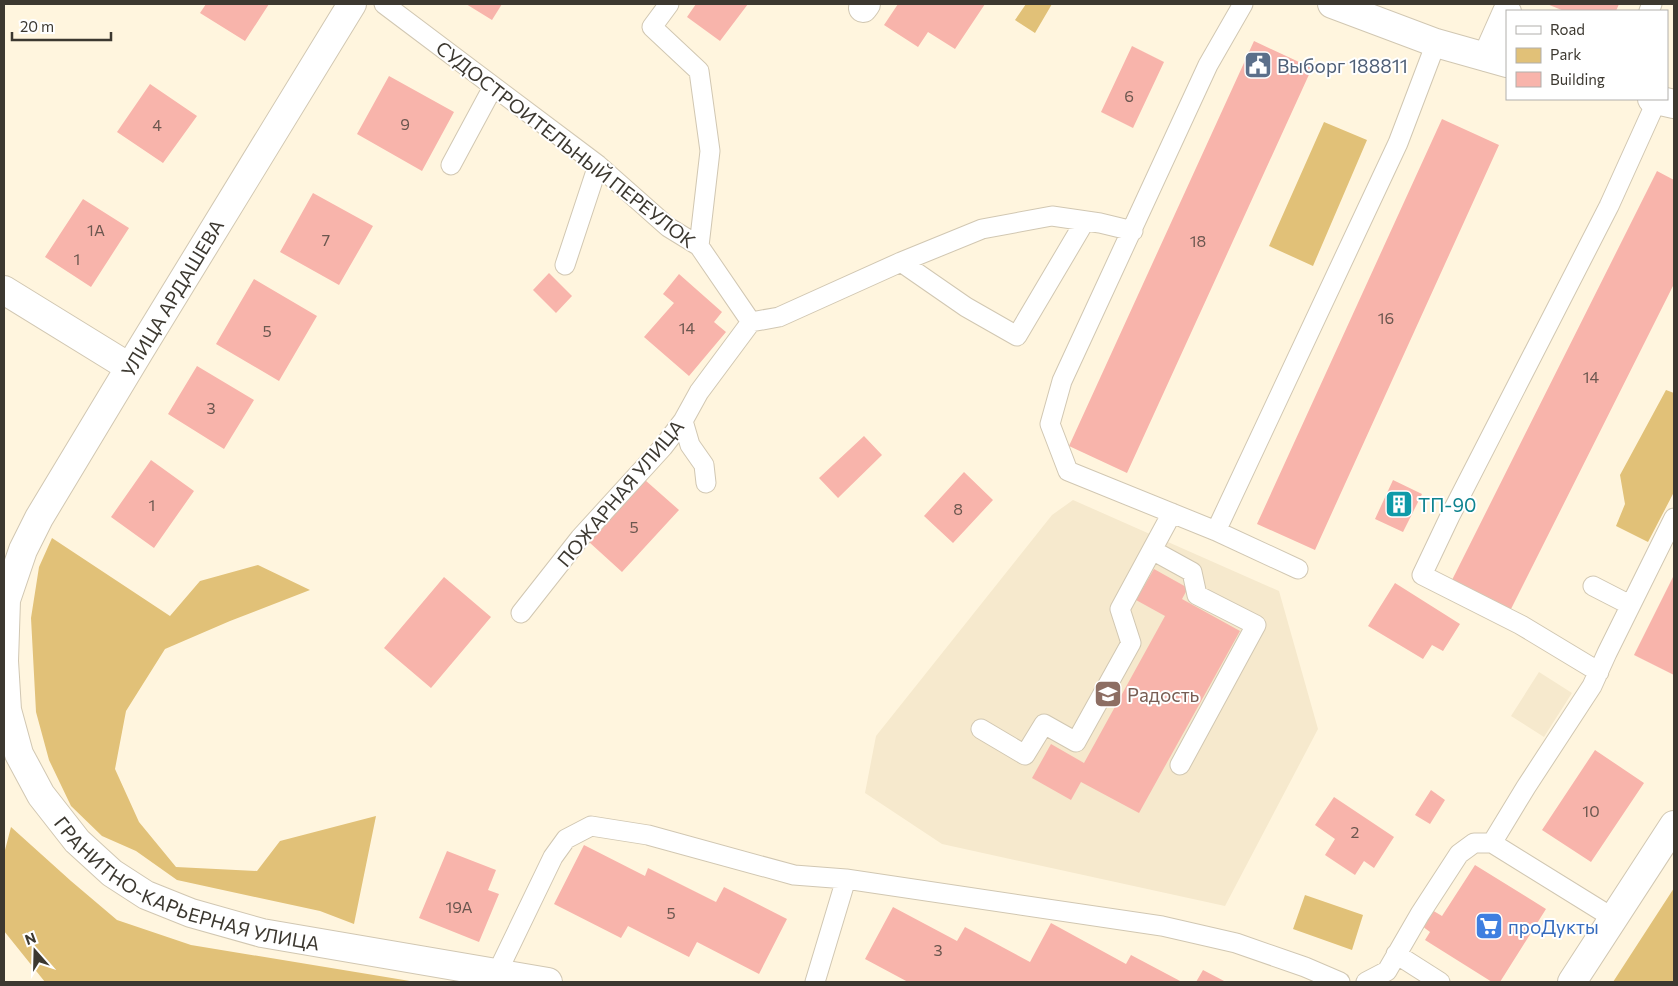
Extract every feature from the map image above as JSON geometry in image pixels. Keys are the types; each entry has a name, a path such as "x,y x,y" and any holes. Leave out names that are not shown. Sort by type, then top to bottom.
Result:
{"street":[{"name":"УЛИЦА АРДАШЕВА","path":"6,600 23,550 39,518 352,4"},
{"path":"1332,4 1436,42 1497,60 1506,17"},
{"path":"4,290 130,367"},
{"name":"ГРАНИТНО-КАРЬЕРНАЯ УЛИЦА","path":"6,600 4,660 8,710 19,754 47,803 77,841 112,873 146,895 191,913 262,933 548,982"},
{"path":"1572,982 1674,825"}],"lane":[{"name":"СУДОСТРОИТЕЛЬНЫЙ ПЕРЕУЛОК","path":"384,4 598,165 668,227 699,246 751,322"},
{"path":"669,4 652,26 699,71 710,151 699,246"},
{"path":"1243,4 1212,57 1062,381 1050,424 1068,470 1172,513 1298,569"},
{"path":"1216,532 1398,143 1436,42"},
{"path":"452,165 493,87"},
{"path":"1599,672 1521,626 1422,575 1450,516 1661,101"},
{"path":"565,266 598,165"},
{"path":"751,322 779,317 901,262 982,229 1052,216 1132,231"},
{"path":"901,262 966,307 1017,336 1085,221"},
{"name":"ПОЖАРНАЯ УЛИЦА","path":"521,613 580,538 663,448 683,421 699,392 751,322"},
{"path":"683,421 690,445 704,465 706,483"},
{"path":"981,729 1025,755 1044,724 1076,742 1131,643 1120,609 1172,513"},
{"path":"1492,843 1592,686 1674,518"},
{"path":"1152,550 1192,572 1197,596 1256,625 1180,765"},
{"path":"1593,586 1630,605"},
{"path":"497,972 553,857 566,839 591,826 648,835 794,875 846,879 1162,926 1236,943 1305,967 1340,982"},
{"path":"1366,982 1387,971 1420,914 1459,854 1474,843 1492,843 1614,918"},
{"path":"815,982 846,879"},
{"path":"1396,954 1440,982"}],"shaded area":[{"name":"Радость","path":"1073,500 1279,591 1318,729 1225,906 942,844 865,793 876,736 1052,515"},
{"path":"1539,672 1572,693 1544,737 1511,716"}],"green space":[{"path":"1026,4 1052,4 1035,33 1015,20"},
{"path":"1324,122 1367,140 1313,266 1269,246"},
{"path":"1666,390 1674,393 1674,492 1648,542 1616,526 1625,504 1620,475"},
{"path":"52,538 170,616 200,581 258,565 310,590 165,649 126,711 115,769 139,822 176,867 257,871 280,841 376,816 354,924 320,911 177,880 136,851 102,836 71,806 49,760 36,712 31,618 39,567"},
{"path":"11,827 117,920 191,945 416,982 45,982 4,931 4,854"},
{"path":"1674,888 1674,982 1613,982"},
{"path":"1305,895 1363,915 1352,950 1293,929"}],"building":[{"path":"206,4 269,4 245,41 200,13"},
{"path":"466,4 502,4 492,20"},
{"path":"696,4 748,4 720,41 687,17"},
{"path":"898,4 985,4 955,49 928,32 918,47 884,25"},
{"path":"1547,4 1619,4 1616,10 1562,10"},
{"path":"1254,41 1312,68 1127,473 1069,446"},
{"path":"1132,46 1164,62 1133,128 1101,112"},
{"path":"389,76 454,112 422,171 357,134"},
{"path":"150,84 197,116 163,163 117,132"},
{"path":"1442,119 1499,145 1315,550 1257,524"},
{"path":"1657,171 1674,180 1674,284 1511,609 1452,580"},
{"path":"313,193 373,226 339,285 280,252"},
{"path":"83,199 129,228 91,287 45,257"},
{"path":"549,273 572,296 556,313 533,290"},
{"path":"679,274 722,312 714,322 726,332 689,376 644,337 674,303 663,294"},
{"path":"254,279 317,316 279,381 216,344"},
{"path":"197,366 254,400 224,449 168,414"},
{"path":"864,436 882,455 838,498 819,478"},
{"path":"151,460 194,491 154,548 111,517"},
{"path":"964,472 993,500 953,543 924,516"},
{"path":"645,480 679,510 622,572 589,542"},
{"name":"ТП-90","path":"1393,480 1422,494 1403,532 1375,519"},
{"path":"1154,569 1188,588 1182,599 1240,631 1139,813 1081,782 1071,800 1032,778 1051,744 1084,763 1165,616 1136,600"},
{"path":"1674,575 1674,675 1634,655"},
{"path":"444,577 491,617 431,688 384,648"},
{"path":"1395,583 1460,624 1443,651 1432,645 1423,659 1368,626"},
{"path":"1595,750 1644,783 1591,862 1542,830"},
{"path":"1431,790 1445,800 1430,824 1415,815"},
{"path":"1334,797 1394,837 1374,868 1364,861 1355,875 1325,855 1335,839 1315,825"},
{"path":"584,845 645,876 648,868 716,902 724,887 787,919 759,974 697,942 689,957 628,926 621,938 554,904"},
{"path":"447,851 496,870 488,890 499,894 479,942 419,918"},
{"path":"1475,865 1546,909 1500,982 1492,982 1425,940 1430,932 1422,926 1432,910 1442,916"},
{"path":"893,907 957,941 965,927 1030,962 1051,923 1126,964 1131,955 1182,982 908,982 865,959"},
{"path":"1203,970 1226,982 1196,982"}],"place":[{"name":"Выборг 188811","path":"1258,65"},
{"name":"ТП-90","path":"1399,504"},
{"name":"Радость","path":"1108,694"},
{"name":"проДукты","path":"1489,926"}]}
